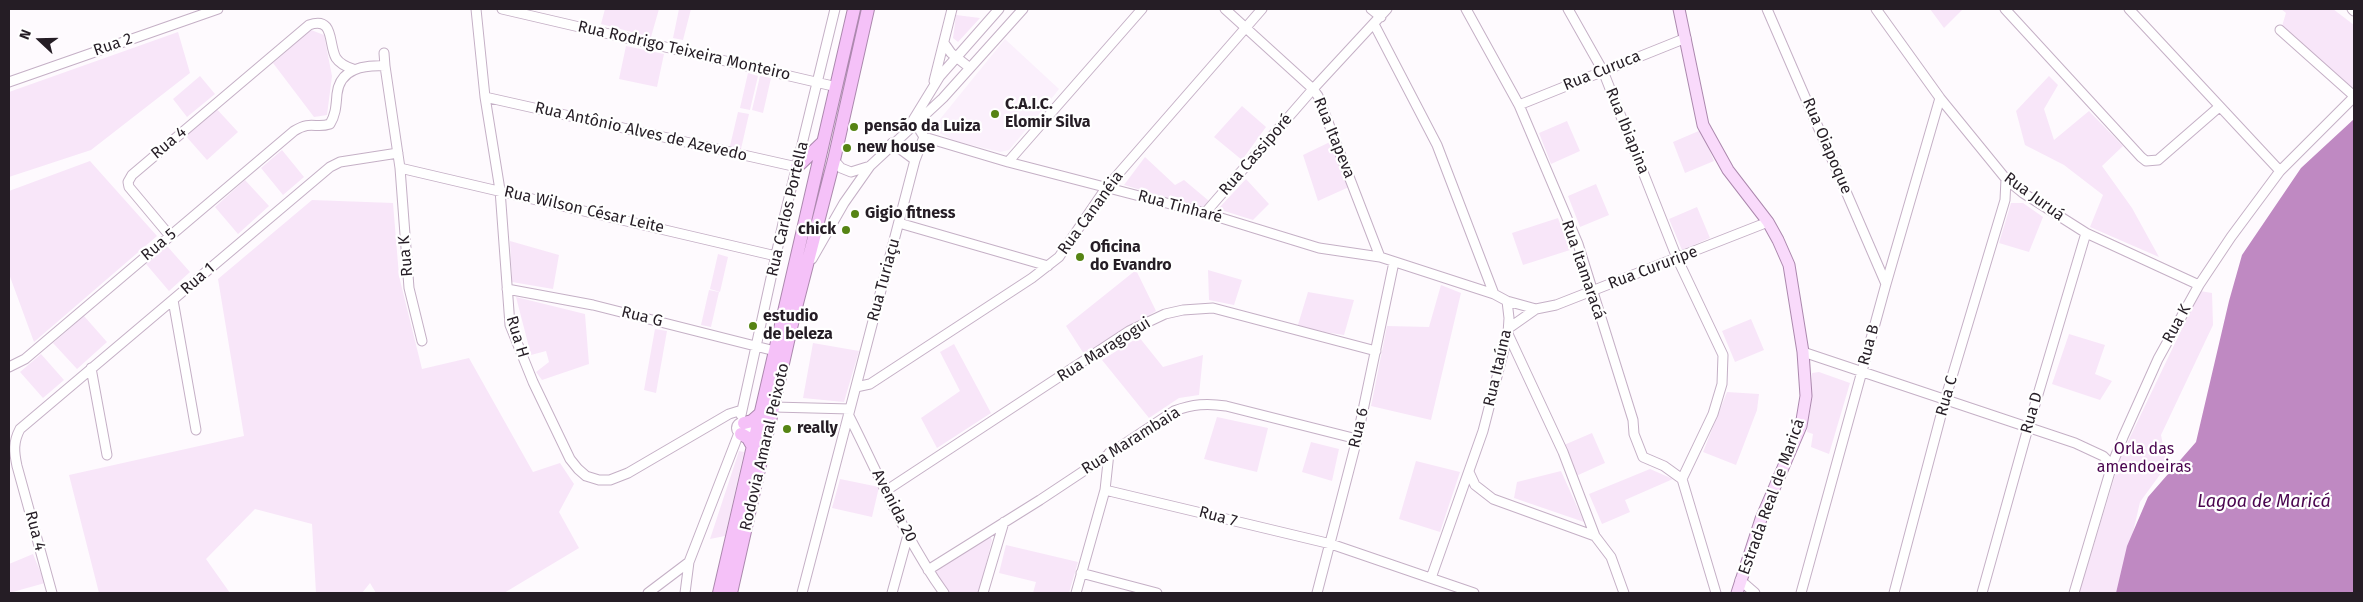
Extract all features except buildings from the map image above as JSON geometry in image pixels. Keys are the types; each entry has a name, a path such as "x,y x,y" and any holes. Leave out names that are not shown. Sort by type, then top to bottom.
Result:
{"highway":[{"name":"Rodovia Amaral Peixoto","path":"719,593 854,9"},
{"name":"Rodovia Amaral Peixoto","path":"731,593 868,9"},
{"path":"797,167 823,142"},
{"path":"753,447 742,425 752,421 761,413"}],"main road":[{"name":"Estrada Real de Maricá","path":"1678,9 1707,135 1728,170 1768,222 1789,265 1803,352 1806,396 1801,426 1761,519 1740,580 1738,593"}],"street":[{"name":"Rua 2","path":"9,82 218,9"},
{"name":"Rua H","path":"476,9 485,97 500,190 510,325 518,347 570,459 586,476 599,480 610,480 628,474 729,414 742,425"},
{"name":"Rua Rodrigo Teixeira Monteiro","path":"502,9 837,86"},
{"name":"Rua Carlos Portella","path":"685,593 689,562 742,425 756,346 776,256 835,9"},
{"path":"933,86 952,9"},
{"path":"912,127 933,86 999,9"},
{"path":"806,270 844,203 870,166 892,143 912,127 970,68 1023,9"},
{"path":"1008,162 1142,9"},
{"name":"Rua Itapeva","path":"1225,9 1246,26 1313,89 1318,96 1380,257"},
{"name":"Rua Cananéia","path":"856,387 870,384 1059,257 1106,188 1262,9"},
{"path":"1371,9 1437,145 1494,294"},
{"name":"Rua Cassiporé","path":"1205,213 1313,89 1387,9"},
{"name":"Rua Itamaracá","path":"1466,9 1519,105 1578,244 1591,292 1633,420 1634,434 1643,457 1664,466 1682,478"},
{"name":"Rua Ibiapina","path":"1568,9 1603,71 1677,258 1723,355 1722,384 1713,414 1682,478"},
{"name":"Rua Oiapoque","path":"1767,9 1886,284"},
{"name":"Rua Juruá","path":"1876,9 1940,98 2006,179 2023,193 2086,233 2199,285"},
{"path":"2005,9 2146,161 2158,160 2219,107"},
{"path":"2129,9 2280,171"},
{"name":"Rua 4","path":"170,236 129,188 128,182 132,174 309,25 317,22 325,25 329,31 337,59 343,65 353,69"},
{"path":"2280,30 2354,97"},
{"name":"Rua Curuca","path":"1519,105 1686,38"},
{"path":"944,43 948,51 970,68"},
{"name":"Rua K","path":"384,53 399,161 409,288 422,341"},
{"path":"353,69 375,65 385,66"},
{"name":"Rua 5","path":"9,367 25,358 294,131 309,124 318,126 330,124 334,117 337,92 341,80 353,69"},
{"name":"Rua Antônio Alves de Azevedo","path":"485,97 797,167"},
{"name":"Rua K","path":"2074,593 2112,465 2158,359 2199,285 2231,237 2280,171 2354,97"},
{"name":"Rua B","path":"1801,593 1886,284 1940,98"},
{"path":"912,127 924,137"},
{"name":"Rua Tinharé","path":"924,137 1008,162 1205,213 1320,248 1380,257"},
{"name":"Rua Turiaçu","path":"802,593 915,160 924,137"},
{"path":"892,143 915,160"},
{"path":"834,160 841,168 851,172 860,171 870,166"},
{"name":"Rua Wilson César Leite","path":"399,161 500,190 776,256"},
{"name":"Rua 1","path":"15,438 20,429 42,409 330,167 340,162 399,161"},
{"name":"Rua C","path":"1894,593 1945,400 2005,200 2006,179"},
{"path":"2005,200 2011,196 2023,193"},
{"name":"Rua Cururipe","path":"1507,302 1536,309 1556,305 1768,222"},
{"path":"899,223 1048,266"},
{"name":"Rua D","path":"1982,593 2028,428 2086,233"},
{"path":"1380,257 1494,294 1507,302"},
{"name":"Rua 6","path":"1317,593 1358,439 1394,262"},
{"name":"Rua G","path":"507,289 593,305 775,351"},
{"path":"173,300 196,430"},
{"name":"Rua Itaúna","path":"1469,472 1484,431 1509,331 1507,302"},
{"name":"Rua Maragogui","path":"887,490 1129,331 1165,314 1183,310 1213,308 1376,351"},
{"path":"1536,309 1509,331 1566,460 1595,536 1612,557 1624,593"},
{"path":"1803,352 2082,447 2103,456 2112,465"},
{"path":"91,368 107,455"},
{"name":"Rua Marambaia","path":"928,570 1174,411 1206,403 1226,406 1358,439"},
{"path":"774,407 850,412"},
{"name":"Avenida 20","path":"850,412 908,535 944,593"},
{"name":"Rua 4","path":"15,438 13,467 52,593"},
{"path":"1076,593 1105,490 1109,453"},
{"path":"1469,472 1475,486 1493,499 1595,536"},
{"path":"1431,578 1469,472"},
{"path":"1682,478 1716,593"},
{"name":"Rua 7","path":"1105,490 1331,544"},
{"path":"984,593 1004,522"},
{"path":"892,593 908,535"},
{"path":"1331,544 1474,593"},
{"path":"648,593 689,562"},
{"path":"1082,573 1157,593"},
{"path":"1740,580 1754,593"}],"shaded area":[{"path":"1005,39 1059,89 1036,118 1009,150 1000,152 955,141 932,129"}],"green space":[{"path":"605,9 659,9 651,37 601,24"},
{"path":"679,9 691,9 683,40 673,38"},
{"path":"1930,9 1963,9 1944,28"},
{"path":"2281,9 2333,9 2354,25 2354,89 2282,26 2286,13"},
{"path":"956,15 980,18 958,42 953,38"},
{"path":"311,30 324,35 332,76 327,115 314,117 273,63"},
{"path":"178,32 190,73 91,150 9,177 9,92"},
{"path":"626,46 664,54 657,87 619,79"},
{"path":"748,73 758,76 750,110 740,108"},
{"path":"200,76 215,94 187,117 173,99"},
{"path":"760,76 771,78 763,113 752,110"},
{"path":"2049,76 2058,85 2044,109 2054,140 2089,111 2123,146 2102,166 2132,208 2159,257 2090,227 2103,195 2064,165 2025,145 2016,111"},
{"path":"214,106 238,132 207,160 184,134"},
{"path":"1242,106 1266,127 1242,160 1214,137"},
{"path":"738,112 749,114 741,149 730,146"},
{"path":"1567,121 1580,151 1551,164 1539,133"},
{"path":"1701,130 1714,161 1685,173 1673,142"},
{"path":"1332,141 1349,187 1318,201 1303,155"},
{"path":"282,150 304,177 283,195 261,168"},
{"path":"1145,157 1175,185 1184,180 1209,201 1202,208 1124,185"},
{"path":"90,161 157,236 34,342 9,274 9,191"},
{"path":"1246,179 1269,204 1253,220 1218,209"},
{"path":"245,180 269,206 238,234 215,207"},
{"path":"1596,184 1609,215 1580,227 1568,196"},
{"path":"312,200 393,203 399,276 422,369 469,358 533,472 560,463 574,484 559,512 579,548 504,593 376,593 370,583 362,593 316,593 312,524 255,509 206,559 230,593 99,593 69,475 244,436 218,279"},
{"path":"2011,203 2023,203 2043,217 2029,252 1999,243"},
{"path":"1697,207 1710,238 1682,250 1669,219"},
{"path":"1558,218 1570,250 1523,265 1512,233"},
{"path":"510,241 559,255 553,289 512,282"},
{"path":"167,246 190,272 169,291 146,264"},
{"path":"718,254 728,257 720,292 710,289"},
{"path":"1136,270 1156,311 1084,354 1066,326"},
{"path":"1208,270 1242,280 1234,305 1209,300"},
{"path":"1441,285 1461,293 1431,420 1371,406 1387,326 1429,327"},
{"path":"709,290 719,292 711,327 701,325"},
{"name":"Orla das amendoeiras","path":"2200,291 2212,293 2213,325 2161,435 2167,465 2140,502 2119,593 2079,593 2121,456"},
{"path":"1308,292 1354,300 1344,335 1297,328"},
{"path":"516,297 585,314 589,364 542,380 536,372 549,362 546,351 531,355"},
{"path":"84,316 107,342 77,369 53,343"},
{"path":"1751,319 1764,350 1735,362 1722,331"},
{"path":"655,329 667,331 656,393 644,390"},
{"path":"2069,334 2105,345 2095,374 2112,381 2100,400 2052,384"},
{"path":"1139,337 1163,367 1203,355 1199,395 1179,398 1149,418 1102,360"},
{"path":"813,343 859,351 844,402 803,398"},
{"path":"954,344 991,413 937,448 921,418 960,391 940,352"},
{"path":"41,354 64,380 43,398 20,372"},
{"path":"1819,372 1850,383 1829,454 1811,447 1813,434 1807,432 1812,373"},
{"path":"1727,392 1759,394 1757,410 1736,465 1703,452"},
{"path":"1217,417 1268,428 1257,472 1204,459"},
{"path":"1592,433 1605,463 1576,476 1564,445"},
{"path":"1311,442 1339,449 1332,481 1302,472"},
{"path":"739,451 744,452 725,536 710,539"},
{"path":"1416,461 1460,472 1440,532 1399,519"},
{"path":"1650,469 1673,479 1625,500 1630,512 1602,524 1589,494"},
{"path":"1561,471 1584,522 1514,498 1517,482"},
{"path":"840,479 879,487 872,517 832,508"},
{"path":"989,534 992,540 979,593 948,593 935,576 937,567"},
{"path":"1006,545 1078,562 1069,593 1033,593 1036,582 999,573"},
{"path":"33,554 45,583 9,593 9,564"}],"water":[{"name":"Lagoa de Maricá","path":"2354,119 2354,593 2116,593 2127,546 2148,497 2196,442 2229,301 2242,255 2301,168"}],"place":[{"name":"C.A.I.C. Elomir Silva","path":"995,114"},
{"name":"pensão da Luiza","path":"854,127"},
{"name":"new house","path":"847,148"},
{"name":"Gigio fitness","path":"855,214"},
{"name":"chick","path":"846,230"},
{"name":"Oficina do Evandro","path":"1080,257"},
{"name":"estudio de beleza","path":"753,326"},
{"name":"really","path":"787,429"}]}
